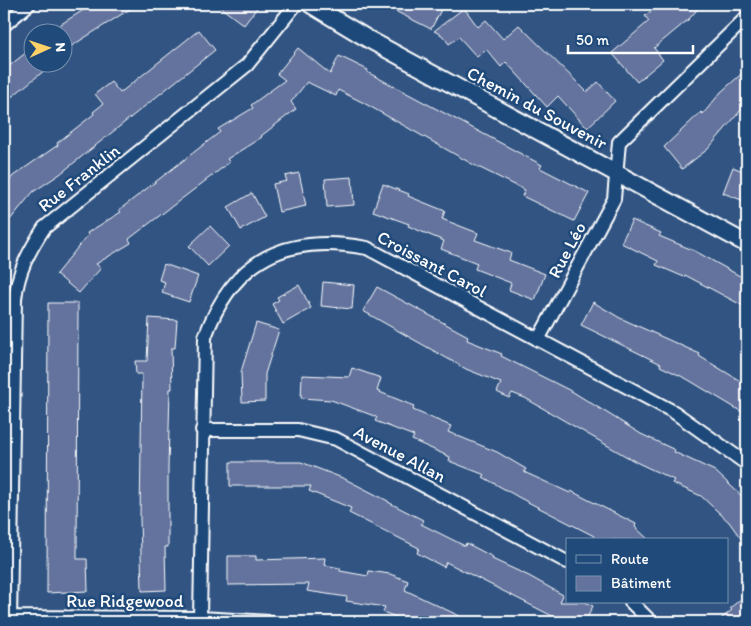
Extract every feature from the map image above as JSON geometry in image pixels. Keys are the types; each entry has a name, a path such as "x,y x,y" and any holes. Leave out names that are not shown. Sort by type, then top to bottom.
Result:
{"street":[{"path":"4,25 29,4"},
{"name":"Rue Franklin","path":"10,620 14,299 17,279 28,252 44,228 248,65 296,4"},
{"name":"Chemin du Souvenir","path":"310,4 354,31 747,244"},
{"name":"Rue Léo","path":"538,340 614,199 619,142 747,17"},
{"name":"Croissant Carol","path":"200,618 204,337 215,311 226,292 252,265 273,254 297,246 333,243 366,248 674,412 747,464"},
{"name":"Avenue Allan","path":"202,430 298,430 336,439 566,561"},
{"path":"633,604 651,622"},
{"name":"Rue Ridgewood","path":"10,620 200,618 270,622"}],"building":[{"path":"93,4 138,4 72,46 72,22 64,22"},
{"path":"216,4 260,4 244,25"},
{"path":"381,4 444,4 431,29"},
{"path":"660,4 702,4 689,19 654,48 663,60 637,82 612,53 649,21 645,16"},
{"path":"464,8 478,27 486,20 503,39 519,25 587,92 598,82 615,101 587,128 558,96 547,107 506,62 501,67 486,49 477,57 459,37 449,44 442,35 434,31"},
{"path":"199,30 215,50 60,174 33,192 4,227 4,187 13,176 58,145 57,143 94,114 93,112 103,104 95,94 111,82 120,93"},
{"path":"298,48 330,74 339,56 368,70 367,72 542,165 540,168 589,193 574,221 522,196 525,190 474,165 362,102 338,90 336,96 307,82 291,102 296,109 262,137 227,159 230,162 129,239 131,243 96,264 101,268 79,293 56,274 88,235 87,233 121,212 119,210 220,132 218,129 253,108 251,105 285,80 277,74"},
{"path":"22,56 22,72 43,72 4,103 4,70"},
{"path":"747,69 747,103 708,149 682,169 664,147 701,112 703,114 721,92"},
{"path":"733,167 747,173 747,202 723,193"},
{"path":"299,173 306,206 279,212 273,184 287,181 285,176"},
{"path":"352,177 354,205 327,207 325,179"},
{"path":"383,184 445,211 442,219 478,233 475,240 511,253 509,260 545,274 535,300 509,290 511,283 475,269 477,263 441,249 444,241 408,226 409,224 373,211"},
{"path":"252,193 265,217 241,230 228,207"},
{"path":"632,220 661,233 659,236 695,251 747,280 747,308 685,275 684,277 656,265 658,261 621,243"},
{"path":"210,226 229,246 208,266 189,246"},
{"path":"164,264 198,276 189,302 162,293 165,282 159,280"},
{"path":"323,282 354,285 352,309 321,306"},
{"path":"299,285 311,308 283,324 272,304 279,300 277,297"},
{"path":"377,287 468,336 467,340 502,354 501,356 573,392 641,434 715,471 747,501 747,547 729,522 701,496 672,483 674,480 636,462 525,398 512,393 509,398 497,392 501,383 466,369 363,311"},
{"path":"593,302 620,318 700,354 699,356 747,385 747,415 687,379 660,366 661,364 581,325"},
{"path":"48,303 78,303 77,559 87,559 88,591 47,593"},
{"path":"149,318 177,320 175,348 171,348 172,389 170,389 168,468 168,547 165,547 166,590 142,591 140,519 142,374 136,374 135,361 147,361"},
{"path":"256,323 279,330 265,374 265,401 242,402 241,372"},
{"path":"352,368 381,378 377,391 414,406 413,410 451,426 448,432 497,452 526,469 524,472 570,493 571,491 636,524 635,527 647,538 593,538 594,536 483,477 485,475 449,461 450,457 412,440 414,436 375,421 377,417 331,400 301,398 302,375 349,377"},
{"path":"230,462 301,462 345,479 423,520 421,524 465,546 466,543 493,557 492,559 529,576 563,595 560,602 566,602 566,604 589,604 593,606 585,622 564,622 446,562 444,567 417,553 419,548 349,513 351,508 309,491 311,486 230,486"},
{"path":"228,556 256,556 256,560 325,558 324,565 340,568 340,571 368,576 369,571 390,574 408,581 405,590 472,622 408,622 383,612 385,607 346,601 347,597 307,591 309,584 228,585"},
{"path":"747,594 747,622 717,622 732,610 730,608"}]}
